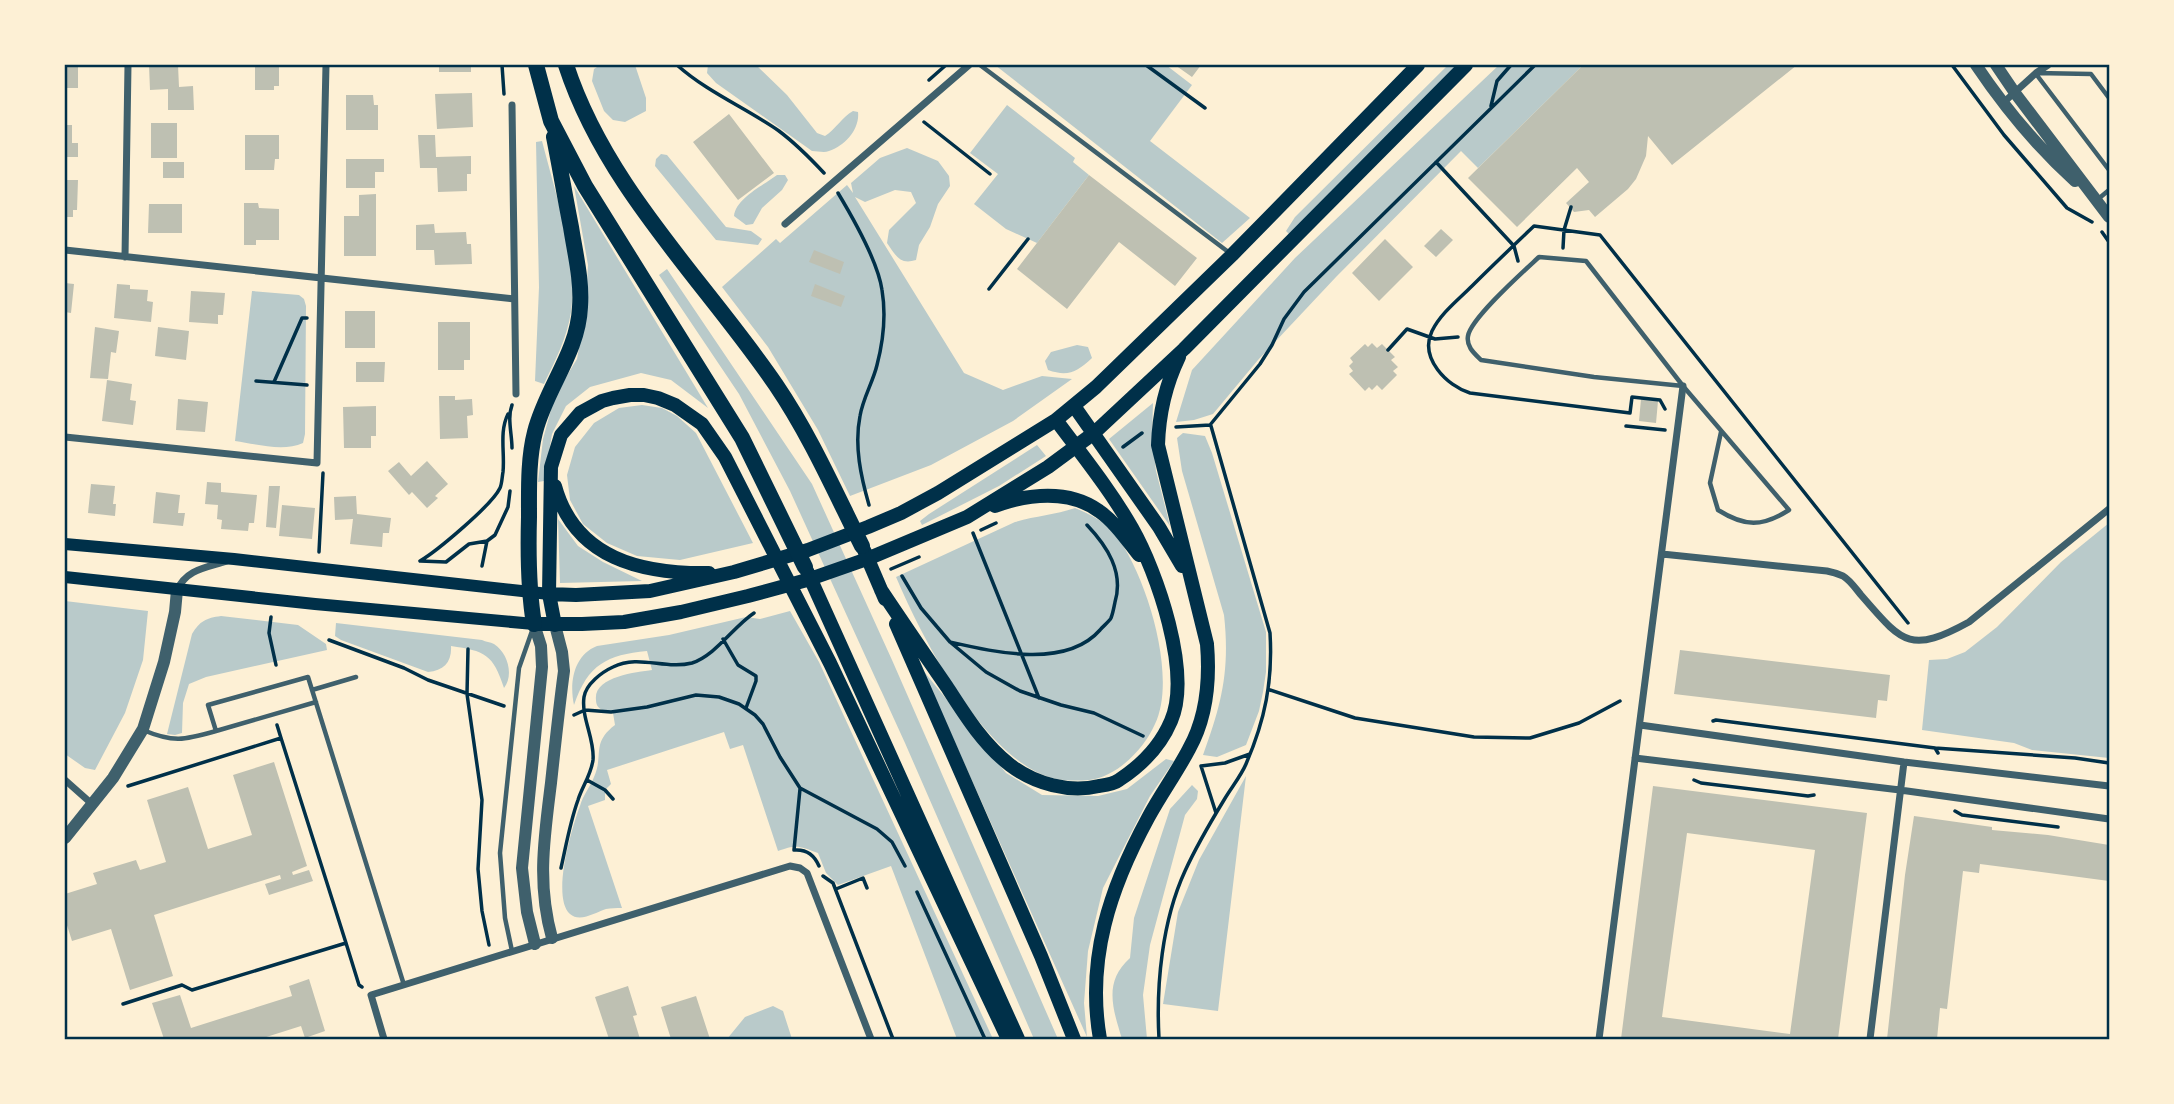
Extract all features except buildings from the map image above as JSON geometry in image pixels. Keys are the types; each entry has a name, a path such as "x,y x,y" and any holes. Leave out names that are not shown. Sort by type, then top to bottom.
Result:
{"highway":[{"path":"534,624 528,591 529,478 535,432 549,391 575,339 580,307 578,264 551,121 537,65"},
{"path":"566,65 584,110 617,170 660,232 777,386 809,439 862,546"},
{"path":"551,121 585,186 742,438 805,567"}],"main road":[{"path":"65,544 576,595 624,594 687,584 808,550 901,513 938,493 1074,406 1232,255 1419,65"},
{"path":"967,517 1048,467 1094,433 1184,349 1466,65"},
{"path":"1100,1039 1096,1015 1097,955 1111,898 1147,819 1191,747 1206,700 1209,673 1207,644 1158,445 1164,394 1184,349"},
{"path":"555,625 549,594 551,467 561,435 573,419 588,408 613,398 630,395 658,398 684,410 702,424 731,468 830,663 1007,1039"},
{"path":"1074,406 1159,527 1192,586"},
{"path":"881,590 980,736 1010,765 1046,785 1083,790 1117,782 1151,755 1171,720 1176,695 1176,658 1168,619 1143,548 1131,526 1056,420"},
{"path":"551,467 561,502 573,524 605,554 632,564 668,572 732,572"},
{"path":"65,577 534,624 624,622 748,596 831,571 1008,501 1052,495 1084,503 1099,510 1115,525 1155,579"},
{"path":"862,546 1041,956 1074,1039"},
{"path":"805,567 1018,1039"}],"street":[{"path":"125,257 128,65"},
{"path":"65,437 317,463 326,65"},
{"path":"785,224 970,65"},
{"path":"1976,65 2019,125 2055,163 2096,200"},
{"path":"1996,65 2109,217"},
{"path":"2002,104 2048,65"},
{"path":"512,105 516,394"},
{"path":"65,250 514,299"},
{"path":"1598,1039 1683,386"},
{"path":"1662,554 1827,571 1845,577 1898,635 1908,639 1925,640 1951,632 1969,622 2109,509"},
{"path":"65,838 113,778 143,729 164,662 177,590 182,579 195,571 234,559"},
{"path":"534,624 541,646 542,667 522,868 527,912 535,944"},
{"path":"552,938 542,892 544,840 564,671 555,625"},
{"path":"1640,725 2109,786"},
{"path":"1635,758 2109,819"},
{"path":"1870,1039 1904,761"},
{"path":"65,780 93,805"},
{"path":"384,1039 371,995 790,866 807,873 871,1039"}],"lane":[{"path":"981,65 1232,255"},
{"path":"2036,73 2091,74 2109,99"},
{"path":"2036,73 2109,170"},
{"path":"2096,200 2109,190"},
{"path":"1683,386 1594,377 1481,360 1470,350 1468,336 1479,316 1539,257 1586,261 1683,386 1789,510 1776,518 1754,524 1735,521 1718,510 1710,482 1721,432"},
{"path":"512,951 505,918 500,853 519,668 534,624"},
{"path":"216,731 208,705 308,677 404,985"},
{"path":"312,690 356,677"},
{"path":"143,729 177,740 316,702"}],"path":[{"path":"502,65 503,92 512,105"},
{"path":"677,65 779,132 808,155 832,184 868,248 882,290 883,332 877,365 860,416 858,446 861,478 869,505"},
{"path":"937,72 944,65"},
{"path":"1146,65 1205,108"},
{"path":"1491,108 1497,81 1511,65"},
{"path":"1170,427 1210,425 1260,364 1293,305 1535,65"},
{"path":"924,122 990,174"},
{"path":"1436,162 1514,246 1520,274"},
{"path":"1563,257 1564,230 1571,208"},
{"path":"989,289 1028,239"},
{"path":"274,382 302,318 321,317"},
{"path":"1388,350 1407,329 1435,339 1468,336"},
{"path":"256,381 319,386"},
{"path":"511,484 508,507 495,535 487,541 469,544 446,562 417,561 444,543 490,501 500,488 504,422 516,394"},
{"path":"509,414 512,423 512,458"},
{"path":"1159,1039 1157,1013 1160,966 1173,907 1184,873 1216,813 1246,765 1270,690 1270,633 1210,425"},
{"path":"1626,426 1656,429"},
{"path":"1117,452 1147,429"},
{"path":"317,463 323,469 319,552"},
{"path":"1004,520 973,533 1039,698"},
{"path":"950,642 1024,655 1040,655 1065,650 1091,640 1111,618 1118,593 1116,569 1104,544 1082,520"},
{"path":"482,566 487,541"},
{"path":"902,576 921,608 950,642 986,672 1020,691 1094,713 1148,739"},
{"path":"559,873 578,800 593,760 584,695 600,675 620,663 641,660 670,665 691,663 709,654 759,610"},
{"path":"271,617 269,633 276,665"},
{"path":"723,639 738,665 756,676 746,708"},
{"path":"329,640 404,668 428,680 504,706"},
{"path":"468,649 467,694 482,800 478,869 482,911 493,957"},
{"path":"1270,690 1355,718 1474,737 1530,738 1579,723 1620,701"},
{"path":"572,716 585,710 611,712 696,695 731,700 746,708 763,724 780,758 800,788 877,828 892,842 906,867"},
{"path":"277,725 359,985 371,995"},
{"path":"113,778 126,786 281,738"},
{"path":"1935,748 2109,763"},
{"path":"1216,813 1201,766 1225,763 1250,754"},
{"path":"587,779 605,790 613,799"},
{"path":"794,850 800,788"},
{"path":"817,897 863,878 867,888"},
{"path":"912,880 985,1039"},
{"path":"836,889 893,1039"},
{"path":"123,1004 182,985 192,990 346,943"}],"shaded area":[{"path":"600,65 635,65 646,98 646,111 625,122 613,120 604,111 592,81 594,69"},
{"path":"708,65 756,65 787,95 817,133 825,136 853,111 858,112 857,125 846,141 835,149 825,152 812,151 716,83 707,73"},
{"path":"995,65 1166,65 1192,85 1150,141 1250,218 1222,243"},
{"path":"1448,65 1460,65 1291,236 1286,231 1295,217"},
{"path":"1499,65 1583,65 1478,168 1461,151 1336,277 1258,360 1213,414 1176,422 1192,370 1295,258"},
{"path":"1007,105 1075,158 1073,162 1089,175 1037,243 1006,229 974,204 998,174 970,153"},
{"path":"542,141 564,226 572,292 567,331 544,384 535,381 539,287 536,142"},
{"path":"907,148 938,161 949,176 950,186 938,204 930,227 919,245 916,260 902,260 887,243 889,230 916,203 911,192 895,190 865,202 855,197 964,373 1003,390 1042,376 1072,379 1013,421 931,465 850,496 818,430 768,347 722,287 776,239 780,243 847,185 853,193 851,183 880,158"},
{"path":"661,154 667,155 726,227 751,231 762,239 758,245 716,240 655,166 656,159"},
{"path":"777,175 785,175 788,180 782,190 762,208 753,224 746,225 734,216 745,198"},
{"path":"574,186 708,408 671,380 641,373 590,387 566,406 552,434 544,481 538,482 543,439 555,395 577,359 585,314 588,265"},
{"path":"667,269 812,484 1058,1039 1034,1039 905,743 790,491 739,394 659,275"},
{"path":"252,291 299,295 306,306 305,434 303,443 295,446 269,446 235,441"},
{"path":"1077,345 1088,347 1092,358 1082,367 1067,373 1048,370 1045,361 1051,352"},
{"path":"1153,403 1152,437 1156,471 1170,526 1109,439"},
{"path":"642,405 662,408 677,416 696,433 753,543 680,560 637,556 607,543 583,524 570,500 567,475 575,447 594,423 619,408"},
{"path":"1183,433 1205,436 1266,632 1263,692 1246,745 1217,757 1203,755 1223,686 1226,653 1224,615 1182,471 1177,438"},
{"path":"1037,445 1046,456 999,486 922,525 920,521 929,514"},
{"path":"1075,508 1106,525 1127,552 1138,574 1155,626 1163,680 1161,704 1155,724 1137,752 1110,774 1075,781 1052,778 1027,766 1003,747 980,722 939,662 896,577 1015,522"},
{"path":"558,519 578,546 642,581 560,583"},
{"path":"2109,523 2109,758 2032,750 2014,743 1922,730 1929,660 1947,659 1965,652 1997,627 2061,562"},
{"path":"65,601 148,611 143,660 125,713 95,770 85,768 65,754"},
{"path":"790,611 819,662 993,1039 957,1039 891,866 838,885 826,873 818,853 798,847 778,851 743,745 730,749 724,732 607,770 611,784 605,790 605,800 588,806 622,908 606,909 578,917 570,914 565,905 562,893 563,878 572,829 597,769 600,744 615,725 613,713 601,710 598,706 597,692 601,686 617,677 652,670 647,651 610,659 593,671 574,705 573,679 583,656 597,646 669,635 746,617 760,619"},
{"path":"221,616 298,625 326,644 327,650 206,677 189,684 183,703 182,733 167,734 192,634 204,621"},
{"path":"336,623 492,643 506,658 509,677 504,688 496,668 486,656 451,646 446,665 428,672 341,640 335,636"},
{"path":"922,669 1006,773 1042,795 1098,796 1127,789 1166,759 1174,761 1150,796 1103,888 1088,951 1084,1003 1087,1037"},
{"path":"1246,776 1218,1011 1163,1004 1178,912 1199,860"},
{"path":"1192,785 1198,791 1197,799 1185,815 1150,945 1143,995 1147,1039 1122,1039 1113,1007 1113,986 1122,967 1130,958 1134,918 1170,809"},
{"path":"773,1006 783,1011 792,1039 727,1039 745,1017"}]}
